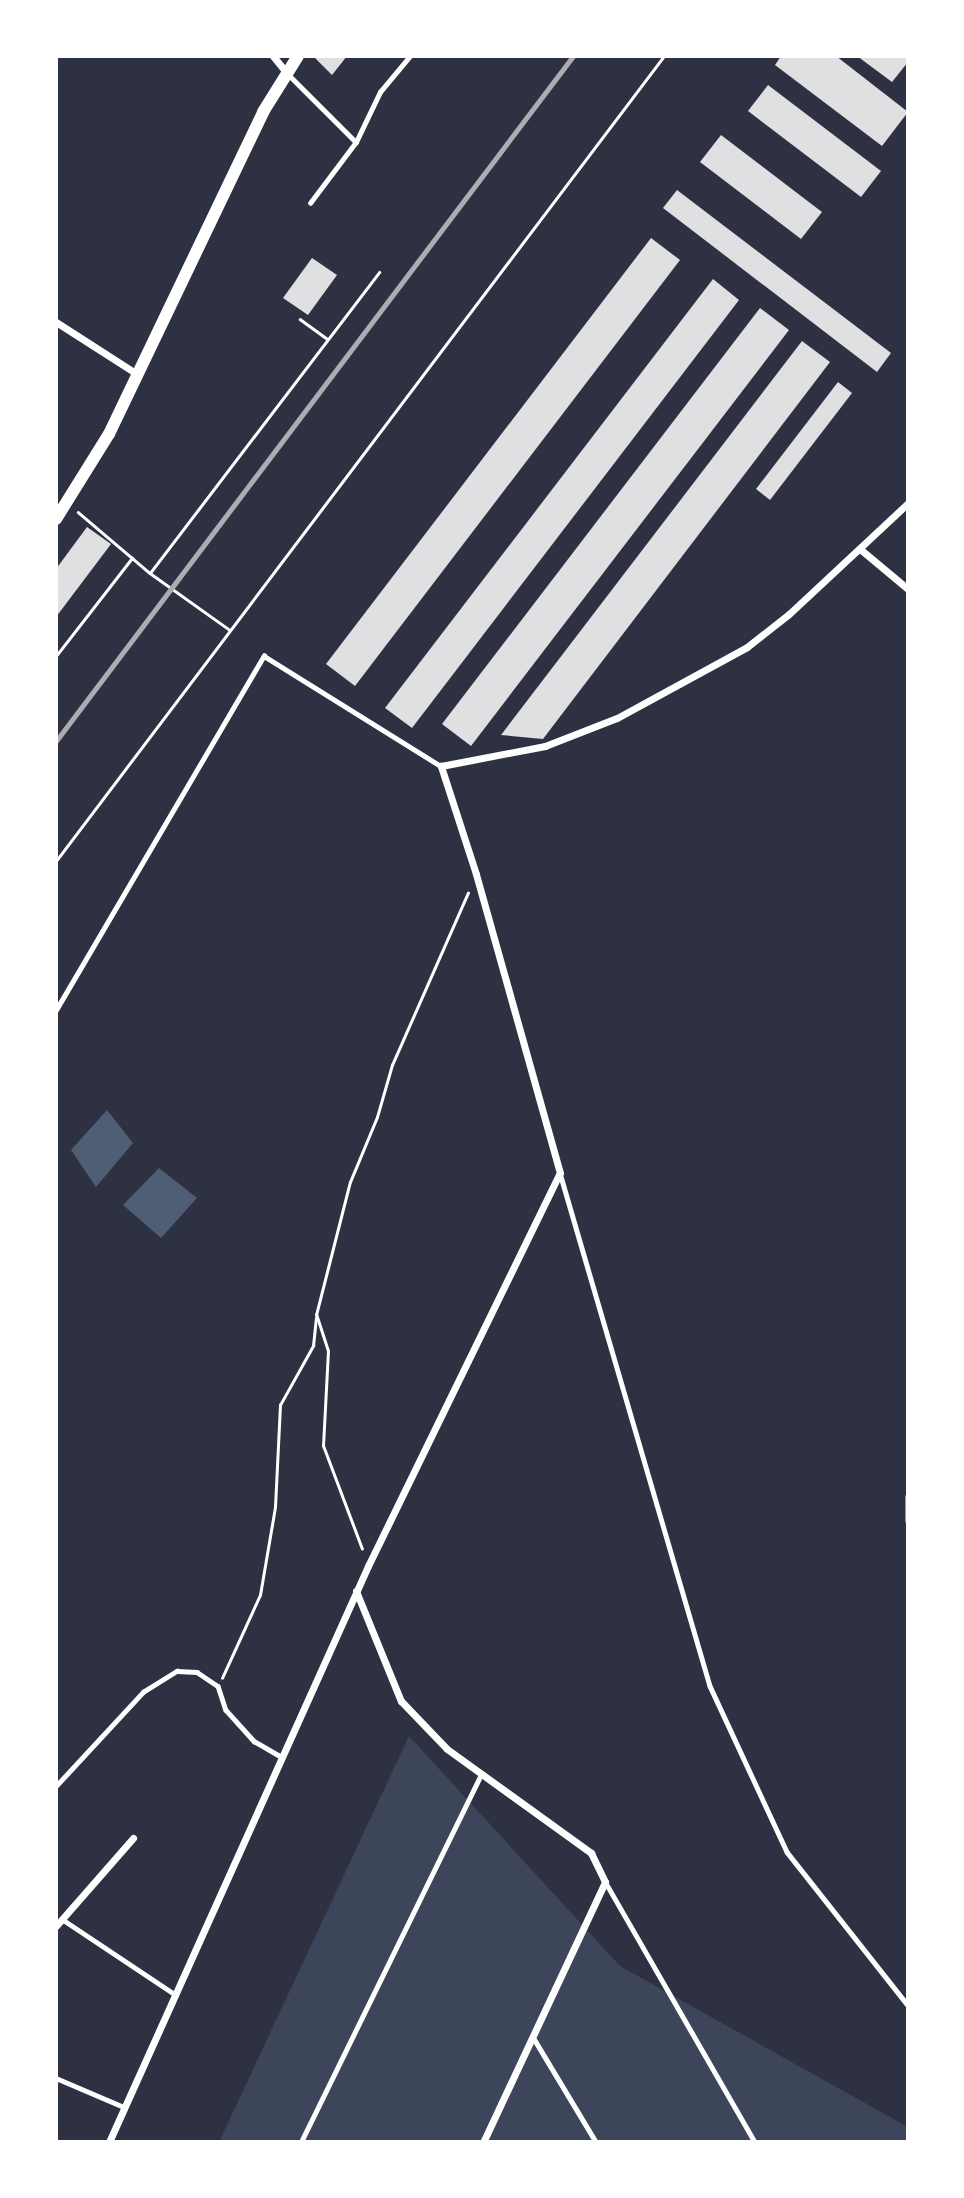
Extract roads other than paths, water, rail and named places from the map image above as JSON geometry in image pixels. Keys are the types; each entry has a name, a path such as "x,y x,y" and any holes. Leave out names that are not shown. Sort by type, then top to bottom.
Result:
{"main road":[{"path":"56,519 67,504 137,374 286,72 298,56"}],"street":[{"path":"273,56 286,72"},
{"path":"56,323 137,374"},
{"path":"109,2142 356,1591 560,1173 476,874 441,766 545,746 617,718 747,647 860,549 908,503"},
{"path":"860,549 908,590"},
{"path":"356,1591 401,1701 447,1749 591,1853 605,1882 483,2142"},
{"path":"56,1926 133,1838"}],"lane":[{"path":"310,203 356,142 380,92 410,56"},
{"path":"286,72 356,142"},
{"path":"56,1010 264,656 441,766"},
{"path":"560,1173 709,1686 787,1852 908,2005"},
{"path":"908,1496 908,1521"},
{"path":"56,1786 143,1692 177,1671 197,1672 218,1686 226,1710 254,1741 280,1756"},
{"path":"301,2142 481,1774"},
{"path":"605,1882 755,2142"},
{"path":"62,1919 177,1995"},
{"path":"533,2037 596,2142"},
{"path":"56,2078 124,2107"}],"railway":[{"path":"56,741 573,56"}]}
